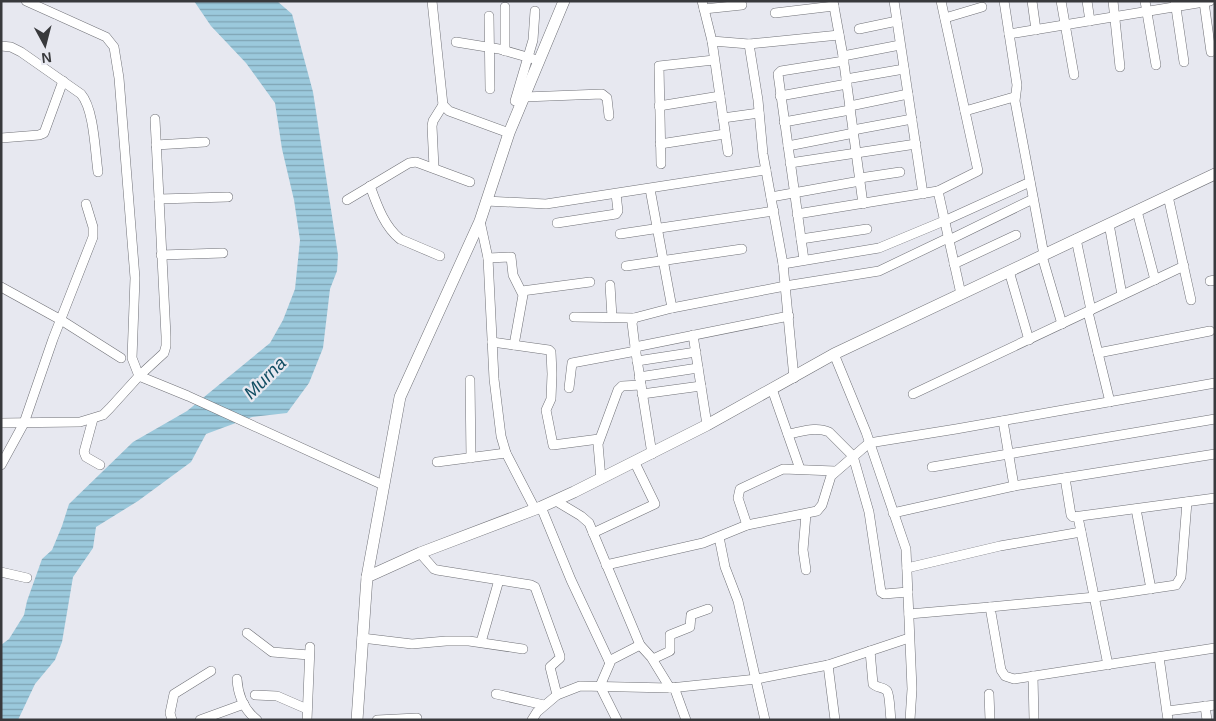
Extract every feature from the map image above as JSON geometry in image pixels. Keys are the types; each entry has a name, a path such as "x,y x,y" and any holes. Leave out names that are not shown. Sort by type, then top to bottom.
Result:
{"main road":[{"path":"357,720 367,577 372,540 400,397 480,221 519,99 534,59 564,1"},
{"path":"367,577 420,552 556,501 707,425 834,354 1215,174"}],"street":[{"path":"26,1 106,37 114,47 119,78 135,278 132,358 139,376 188,396 384,485"},
{"path":"432,1 443,105 432,126 434,168"},
{"path":"894,1 923,194"},
{"path":"797,214 938,191 978,171 941,1"},
{"path":"1004,1 1017,85 1014,97 1043,255 1062,324"},
{"path":"1032,1 1036,30"},
{"path":"1061,1 1074,75"},
{"path":"1087,1 1090,21"},
{"path":"1113,1 1120,67"},
{"path":"1145,1 1156,64"},
{"path":"1009,34 1147,12 1175,4 1204,2 1212,52"},
{"path":"775,14 833,4 844,58 863,204"},
{"path":"1175,4 1184,62"},
{"path":"728,152 712,41 703,5 742,5"},
{"path":"505,7 505,51"},
{"path":"945,18 982,8"},
{"path":"456,42 505,51 534,59 535,11"},
{"path":"489,16 490,89"},
{"path":"859,28 897,22"},
{"path":"712,41 749,44 839,35"},
{"path":"749,44 766,170 783,264 794,378"},
{"path":"804,260 780,96 779,72 900,45"},
{"path":"1,46 11,47 21,52 81,94 88,104 98,172"},
{"path":"661,164 659,66 714,60"},
{"path":"780,96 904,69"},
{"path":"1,138 44,133 63,81"},
{"path":"519,99 602,94 607,98 609,116"},
{"path":"784,122 908,94"},
{"path":"659,106 720,96"},
{"path":"965,110 1014,97"},
{"path":"443,105 449,111 509,134"},
{"path":"723,118 759,113"},
{"path":"1,422 80,422 103,415 139,376 164,353 166,346 155,119"},
{"path":"788,146 912,120"},
{"path":"660,144 725,134"},
{"path":"156,145 205,142"},
{"path":"790,163 916,144"},
{"path":"347,200 409,163 416,162 470,182"},
{"path":"486,201 538,205 766,170"},
{"path":"771,197 900,172"},
{"path":"783,264 880,248 1030,182"},
{"path":"370,186 379,210 395,235 400,239 440,256"},
{"path":"650,189 672,308"},
{"path":"938,191 961,294"},
{"path":"557,223 616,214 618,212 616,194"},
{"path":"1168,196 1191,300"},
{"path":"159,200 228,197"},
{"path":"574,318 634,318 672,308 785,286 879,271 1033,199"},
{"path":"1,465 24,423 93,237 93,227 86,204"},
{"path":"620,234 774,211"},
{"path":"1137,211 1155,280"},
{"path":"480,221 488,258 494,379 501,436 506,453 538,508 609,661 610,665 600,686"},
{"path":"1109,224 1122,295"},
{"path":"801,239 868,229"},
{"path":"954,264 1016,235"},
{"path":"1076,240 1098,353 1110,402"},
{"path":"626,266 742,249"},
{"path":"161,255 223,253"},
{"path":"488,258 511,258 513,275 522,291 514,345"},
{"path":"913,394 1184,266"},
{"path":"1009,271 1028,340"},
{"path":"522,291 590,282"},
{"path":"610,285 612,317"},
{"path":"1,288 61,320 121,358"},
{"path":"569,388 572,363 693,335 789,316"},
{"path":"634,318 632,323 637,361 652,454"},
{"path":"1098,353 1210,331"},
{"path":"693,335 707,425"},
{"path":"492,342 549,350 551,352 551,399 546,410 552,444 555,446 599,439"},
{"path":"637,361 696,352"},
{"path":"834,354 869,443 906,549 912,689 910,720"},
{"path":"641,385 698,368"},
{"path":"470,380 471,458"},
{"path":"606,565 703,543 748,525 813,513 820,508 828,481 835,471 869,443 1215,383"},
{"path":"601,479 598,450 599,439 618,388 641,385 701,386"},
{"path":"772,389 800,469"},
{"path":"93,419 84,452 86,457 100,466"},
{"path":"932,467 1215,419"},
{"path":"1003,421 1014,486"},
{"path":"788,434 817,429 830,432 853,456 869,512 881,592 884,594 908,592"},
{"path":"437,462 506,453"},
{"path":"893,512 1014,486 1215,454"},
{"path":"593,533 655,504 634,463"},
{"path":"748,525 738,498 740,489 783,469 835,471"},
{"path":"1065,478 1071,515 1073,517 1215,498"},
{"path":"556,501 586,519 640,645 653,659 672,687 686,720"},
{"path":"908,614 1095,597 1172,587 1180,581 1187,502"},
{"path":"1136,508 1151,589"},
{"path":"806,514 803,550 806,570"},
{"path":"1078,517 1108,665"},
{"path":"907,568 1000,546 1081,532"},
{"path":"719,537 722,560 738,601 765,720"},
{"path":"420,552 437,570 531,585 537,590 560,657 550,667 557,695"},
{"path":"1,572 27,578"},
{"path":"481,642 499,580"},
{"path":"990,607 1001,670 1009,678 1215,648"},
{"path":"653,659 670,651 670,635 690,627 690,615 708,609"},
{"path":"247,633 272,652 310,651 307,720"},
{"path":"362,638 412,644 459,640 523,649"},
{"path":"532,720 544,705 557,695 580,686 672,687 757,679 828,665 909,638"},
{"path":"609,661 640,645"},
{"path":"870,651 873,684 886,690 888,693 891,720"},
{"path":"1159,657 1167,716 1215,705"},
{"path":"828,665 835,720"},
{"path":"172,720 170,713 174,694 211,671"},
{"path":"1033,676 1034,720"},
{"path":"237,679 239,697 256,720"},
{"path":"600,686 616,720"},
{"path":"496,694 544,705"},
{"path":"989,694 990,720"},
{"path":"255,695 277,696 307,709"},
{"path":"200,720 244,704"},
{"path":"1205,706 1207,720"},
{"path":"377,720 416,718"}],"water":[{"name":"Murna","path":"194,1 277,1 292,14 313,92 338,255 337,271 330,289 323,348 309,383 287,413 252,417 206,434 191,462 138,501 96,527 93,548 73,577 62,642 55,660 35,684 18,720 1,720 1,645 9,639 24,615 42,559 52,550 69,504 133,442 187,411 270,343 283,320 295,289 300,240 275,103 246,63 211,26"}]}
